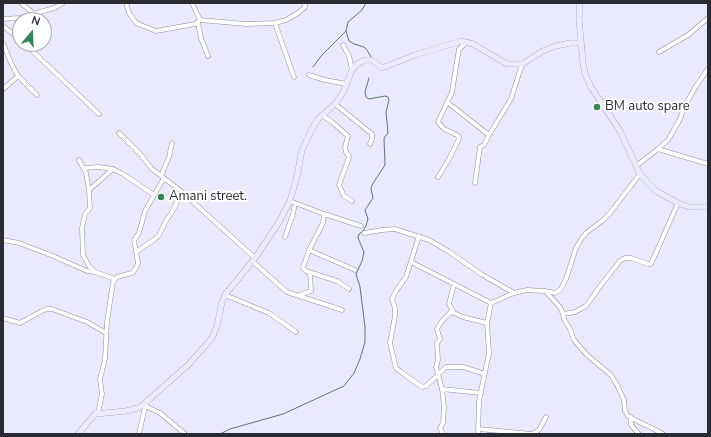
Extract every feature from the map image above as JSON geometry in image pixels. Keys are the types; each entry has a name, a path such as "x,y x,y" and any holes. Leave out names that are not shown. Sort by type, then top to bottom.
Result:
{"street":[{"path":"21,3 32,12"},
{"path":"41,12 54,8 63,3"},
{"path":"126,3 129,13 136,23 150,30 163,30 195,24 199,21 246,24 275,23 286,20 298,13 305,7 304,3"},
{"path":"192,3 199,21 201,38 208,56"},
{"path":"580,3 578,15 583,63 591,87 620,131 640,174 656,191 678,203 696,208 708,207"},
{"path":"659,52 688,35 708,18"},
{"path":"275,23 294,77"},
{"path":"3,26 12,33"},
{"path":"285,237 293,214 292,202 302,150 312,130 322,115 335,104 343,93 352,70 357,64 365,60 372,60 382,68 415,55 456,42 468,42 507,64 522,64 543,51 556,46 570,43 581,43"},
{"path":"438,177 459,137 444,129 438,122 448,102 455,78 459,48 468,42"},
{"path":"3,43 18,76 37,95"},
{"path":"343,45 349,56 352,70"},
{"path":"34,52 100,114"},
{"path":"475,183 480,147 484,145 511,99 522,64"},
{"path":"636,166 668,140 696,86 708,68"},
{"path":"309,75 347,84"},
{"path":"3,89 18,76"},
{"path":"448,102 489,135"},
{"path":"335,104 372,134 370,144"},
{"path":"322,115 348,136 345,147 348,160 339,185 344,196 352,201"},
{"path":"119,133 141,155 152,169 182,192 283,289 342,310"},
{"path":"98,413 102,394 100,379 105,359 108,309 115,279 134,272 138,263 134,240 138,233 145,211 163,177 172,144"},
{"path":"658,149 708,164"},
{"path":"78,160 84,168 88,181 90,208 85,214 82,228 83,255 88,266 95,272"},
{"path":"84,168 98,167 113,169 154,195"},
{"path":"89,190 113,169"},
{"path":"491,303 514,292 527,290 555,293 561,289 566,279 576,248 586,232 602,221 610,213 640,174"},
{"path":"136,252 159,235 182,192"},
{"path":"292,202 361,226"},
{"path":"78,434 93,416 98,413 126,411 144,406 189,364 212,338 217,326 225,295 253,259 292,202"},
{"path":"563,314 575,312 586,306 620,261 625,258 631,258 651,264 678,203"},
{"path":"324,214 323,223 309,250 303,268 310,273 337,282 350,289"},
{"path":"364,233 395,229 419,236 439,245 481,274 514,292"},
{"path":"419,236 406,277 392,299 395,308 394,325 390,342 396,368 422,387 426,386 446,368 463,367 485,374"},
{"path":"3,240 19,243 87,271 95,272 115,279"},
{"path":"309,250 355,270"},
{"path":"410,262 491,303"},
{"path":"299,295 311,291 310,273"},
{"path":"454,284 449,304 452,311 463,317 487,323"},
{"path":"545,291 556,302 574,340 587,355 611,375 624,400 625,411 630,417 641,424 663,434"},
{"path":"225,295 269,313 296,332"},
{"path":"478,434 478,407 489,353 487,323 491,303"},
{"path":"3,318 20,323 42,311 52,309 87,322 106,333"},
{"path":"443,434 440,428 443,423 444,407 442,389 436,367 438,360 437,343 440,339 437,329 442,321 452,311"},
{"path":"442,389 481,393"},
{"path":"139,434 144,406"},
{"path":"144,406 160,413 185,434"},
{"path":"478,429 532,434 539,430 546,417"},
{"path":"630,417 631,425 639,434"}],"waterway":[{"path":"313,67 322,55 346,31 348,22 362,10 366,3"},
{"path":"346,31 349,41 364,47 371,57"},
{"path":"220,434 230,429 283,414 344,386 354,373 360,359 365,342 365,327 360,287 356,274 364,252 358,238 359,234 366,226 368,219 365,210 373,198 371,189 372,185 385,165 384,138 388,133 386,112 389,100 388,97 385,96 369,99 366,97 365,92 369,78"}],"place":[{"name":"BM auto spare","path":"597,107"},
{"name":"Amani street.","path":"161,197"}]}
